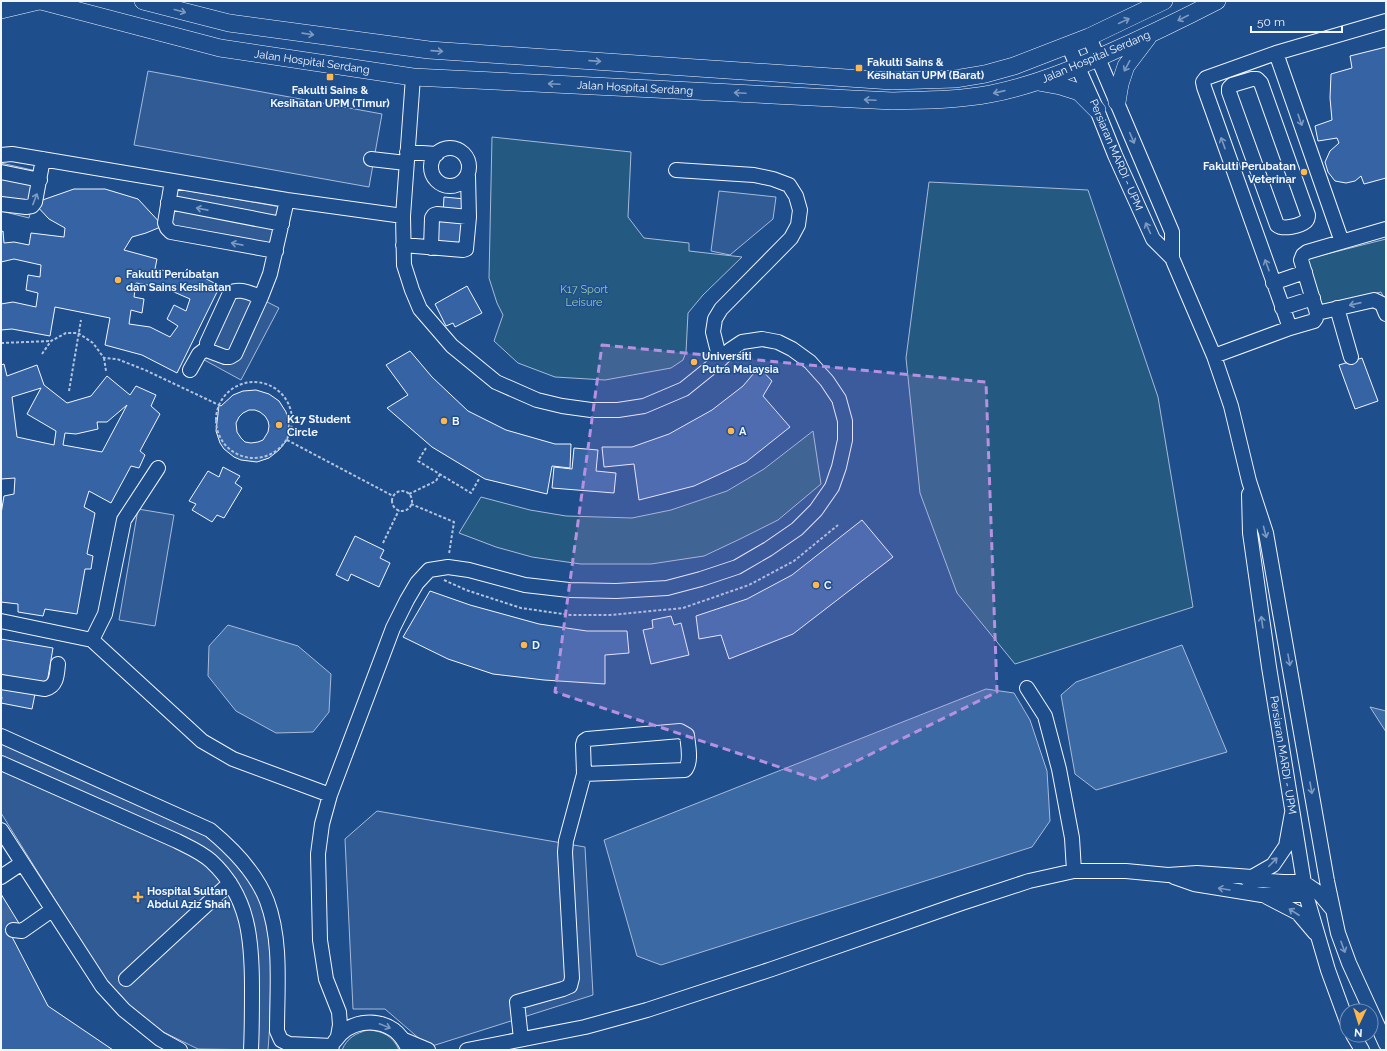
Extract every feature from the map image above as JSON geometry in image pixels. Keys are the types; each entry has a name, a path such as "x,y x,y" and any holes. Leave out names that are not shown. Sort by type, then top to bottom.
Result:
{"main road":[{"path":"1,10 40,1"},
{"name":"Jalan Hospital Serdang","path":"40,1 220,48 412,77 893,101 957,98 983,95 1021,87 1079,67 1149,36 1218,1"},
{"name":"Jalan Hospital Serdang","path":"143,1 229,24 429,50 892,81 955,79 985,74 1014,66 1089,37 1164,1"},
{"path":"1117,102 1120,84 1126,66 1149,36"},
{"path":"1037,82 1060,86 1079,92 1097,110"}],"street":[{"path":"1290,328 1215,122 1203,82 1206,78 1276,54 1386,21"},
{"name":"Persiaran MARDI - UPM","path":"1089,37 1172,232 1172,258"},
{"name":"Persiaran MARDI - UPM","path":"1068,45 1097,110 1114,155 1153,239 1172,258 1214,356 1231,406 1249,481 1266,533 1324,863 1338,934 1349,963 1367,1003"},
{"path":"1276,54 1342,242"},
{"path":"334,1044 340,1025 339,1012 326,979 320,940 318,854 322,824 330,795 393,628 417,583 429,570 448,567 469,570 525,585 569,590 616,591 667,588 737,567 768,549 797,529 816,510 832,487 839,467 845,440 845,420 838,399 827,381 810,362 792,349 778,342 762,339 742,342 730,350 684,389 644,406 618,410 591,410 562,406 537,400 496,382 452,346 420,309 404,265 403,216 412,77"},
{"path":"1257,79 1261,82 1300,192 1308,218 1305,222 1280,228 1277,225 1229,92 1229,88 1232,85 1257,79"},
{"path":"1268,103 1291,97"},
{"path":"403,245 431,248 466,249 469,217 469,163 462,152 449,148 442,150 433,158 431,170 436,181 447,186 453,186 464,181 468,176"},
{"path":"1,155 12,154 287,200 403,216"},
{"path":"371,159 406,158 437,154"},
{"path":"1,204 26,208 32,206 36,202 43,159"},
{"path":"676,170 754,175 773,179 789,186 796,196 800,210 798,225 792,238 721,309 716,319 713,332 720,360"},
{"path":"1,172 40,180"},
{"path":"172,181 165,223 171,232 276,251"},
{"path":"1300,192 1322,185"},
{"path":"207,348 209,351 225,357 230,357 235,354 261,298 270,274 287,200"},
{"path":"168,202 282,224"},
{"path":"431,248 432,218 434,215 469,217"},
{"path":"1214,356 1290,328 1314,321 1317,313 1302,260 1303,255 1307,252 1386,229"},
{"path":"1273,283 1305,272"},
{"path":"190,370 199,354 207,348 207,343 230,293 235,290 241,290 261,298"},
{"path":"1282,308 1312,298"},
{"path":"1317,313 1374,300 1382,304 1386,314"},
{"path":"1337,308 1351,356"},
{"path":"92,640 105,614 124,520 158,468"},
{"name":"Persiaran MARDI - UPM","path":"1249,481 1250,533 1268,667 1292,813 1319,938 1328,970 1340,1003"},
{"path":"1,621 92,640 202,741 233,759 330,795"},
{"path":"1,682 45,689 50,688 56,679 58,664"},
{"path":"1026,688 1045,716 1059,769 1072,838 1074,871"},
{"path":"521,1039 517,1002 570,986 572,978 564,852 566,840 583,782 584,774 582,745 584,741 587,739 680,731 687,735 689,762 688,767 685,770 584,774"},
{"path":"1,736 210,830 228,845 256,879 267,901 275,930 277,963 277,1031 281,1040 289,1044 334,1044 347,1029 358,1023 371,1022 384,1024 395,1030 406,1045 428,1050"},
{"path":"1,763 177,841 211,861 230,883 242,906 248,923 252,957 251,1050"},
{"path":"467,1050 584,1027 647,1010 772,970 999,890 1029,881 1074,871 1126,871 1168,875 1197,873 1252,877 1273,865 1286,846 1292,813"},
{"path":"1,830 102,986 158,1045 176,1049"},
{"path":"1262,895 1307,888 1324,863"},
{"path":"1,877 22,864"},
{"path":"1197,873 1282,882 1307,888 1333,910"},
{"path":"1168,875 1194,884 1262,895 1298,913 1319,938"},
{"path":"126,979 230,883"},
{"path":"13,930 22,931 52,910"},
{"path":"339,1012 348,1019 358,1023"},
{"name":"Persiaran MARDI - UPM","path":"1379,1029 1386,1044"}],"path":[{"path":"69,391 81,320"},
{"path":"1,343 51,341 66,333 78,333 93,343 104,358 106,371"},
{"path":"42,354 51,341"},
{"path":"104,358 117,359 145,370 218,405"},
{"path":"251,382 272,386 287,400 293,420 287,440 270,455 248,458 227,448 216,428 218,405 231,389 245,384 251,382"},
{"path":"287,440 393,496"},
{"path":"426,448 418,461 471,493 479,479"},
{"path":"409,494 436,481 440,474"},
{"path":"400,491 406,492 412,498 411,504 406,510 396,509 392,503 393,496 400,491"},
{"path":"411,504 454,522 448,567"},
{"path":"383,543 399,510"}],"highlighted area":[{"path":"602,345 986,382 997,692 818,780 555,692"}],"green space":[{"name":"K17 Sport Leisure","path":"492,137 631,152 628,217 644,238 689,243 689,251 742,257 703,295 688,313 686,352 683,360 671,368 605,380 555,377 518,363 494,341 503,315 497,303 489,278"},
{"path":"929,182 1088,190 1158,397 1193,607 1015,664 957,593 920,493 906,358"},
{"path":"1386,239 1386,302 1381,292 1322,306 1307,259"},
{"path":"813,431 821,484 778,520 704,556 651,564 581,564 532,557 496,547 459,533 481,497 530,510 566,516 632,518 671,510 727,491 764,469"},
{"path":"368,1030 387,1035 394,1041 399,1050 342,1050 346,1042 352,1037"}],"shaded area":[{"path":"148,71 382,114 369,187 134,145"},
{"path":"1,163 41,172 29,218 1,211"},
{"path":"178,189 281,207 272,256 169,237"},
{"path":"719,191 776,197 773,219 730,255 711,251"},
{"path":"234,285 279,308 241,380 197,356"},
{"path":"138,509 174,515 155,626 119,620"},
{"path":"228,625 298,646 331,674 329,712 313,732 276,733 236,711 208,676 209,646"},
{"path":"1182,645 1227,752 1096,790 1075,774 1061,695 1076,682"},
{"path":"986,689 1014,693 1030,720 1047,771 1050,821 1032,847 661,965 637,956 604,840"},
{"path":"1370,707 1386,711 1386,732"},
{"name":"Hospital Sultan Abdul Aziz Shah","path":"1,743 146,806 218,842 236,858 265,907 271,951 268,1050 198,1049 147,1024 105,980 1,813"},
{"path":"377,811 585,847 593,995 429,1047 385,1009 353,1009 345,839"}],"building":[{"path":"1386,47 1386,178 1364,184 1361,176 1355,181 1346,183 1335,181 1328,172 1325,162 1330,151 1339,143 1337,138 1318,141 1315,126 1332,120 1330,98 1331,74 1352,68 1350,56"},
{"name":"Fakulti Perubatan dan Sains Kesihatan","path":"74,189 105,189 138,199 163,226 132,237 124,250 157,259 155,269 173,272 182,278 187,269 220,286 177,373 142,355 105,345 110,318 55,307 50,336 12,329 1,330 1,304 13,302 36,307 38,293 26,290 28,275 40,277 41,265 14,259 1,262 1,232 3,231 4,243 14,242 29,245 31,233 64,237 65,228 49,219 34,203","holes":["136,283 165,288 190,299 186,311 174,305 167,319 178,326 170,337 150,327 129,324 131,310 142,313 144,299 134,297"]},
{"path":"444,197 465,199 464,214 443,213"},
{"path":"434,220 463,222 462,248 433,247"},
{"path":"467,286 482,313 455,327 453,323 446,326 435,304"},
{"name":"B","path":"410,351 432,377 468,411 506,430 555,444 571,444 570,468 552,466 547,494 485,479 432,447 387,408 408,395 386,365"},
{"path":"1362,358 1378,401 1355,409 1339,365"},
{"path":"4,364 7,376 37,365 44,385 67,403 91,396 107,376 130,395 136,386 156,395 151,406 160,414 140,451 145,455 139,468 131,466 111,503 89,491 84,507 95,513 87,554 93,556 91,569 85,569 77,614 45,609 43,616 18,612 18,604 1,602 1,514 4,496 14,494 15,478 1,479 1,365","holes":["41,388 27,414 56,431 54,445 17,437 12,397","127,405 102,452 63,445 65,433 76,434 98,429 97,422 107,422"]},
{"name":"A","path":"759,367 772,381 763,396 790,427 746,462 694,486 639,500 634,464 604,467 602,447 632,447 669,434 712,410 743,386"},
{"name":"K17 Student Circle","path":"256,390 269,394 279,401 286,412 289,425 287,440 279,450 269,458 257,462 241,460 234,457 224,449 220,443 216,431 219,405 221,406 233,395 243,391","holes":["249,410 255,410 265,416 268,421 268,432 263,440 251,443 245,442 237,432 236,423 243,413"]},
{"path":"574,448 598,450 596,471 616,473 614,493 552,488 554,467 572,469"},
{"path":"223,467 240,476 235,483 242,488 224,518 217,515 212,522 192,510 196,504 189,501 208,471 219,477"},
{"name":"C","path":"862,520 893,557 793,634 729,659 721,635 699,639 696,616 747,599 792,575"},
{"path":"355,536 384,550 380,558 390,563 379,587 351,574 348,581 336,575"},
{"name":"D","path":"430,591 470,605 539,624 587,631 627,631 629,653 605,655 605,684 544,680 493,674 448,659 403,637"},
{"path":"671,616 674,625 681,623 689,655 651,664 643,630 653,628 652,620"},
{"path":"1,639 53,648 47,683 1,676"},
{"path":"1,687 35,694 32,709 1,703"},
{"path":"1,894 20,925 10,933 48,1006 113,1050 1,1050"}],"tunnel":[{"path":"1,909 13,930"}],"place":[{"name":"Fakulti Sains & Kesihatan UPM (Barat)","path":"859,68"},
{"name":"Fakulti Sains & Kesihatan UPM (Timur)","path":"330,77"},
{"name":"Fakulti Perubatan Veterinar","path":"1304,172"},
{"name":"Fakulti Perubatan dan Sains Kesihatan","path":"118,280"},
{"name":"Universiti Putra Malaysia","path":"694,362"},
{"name":"B","path":"444,421"},
{"name":"K17 Student Circle","path":"279,425"},
{"name":"A","path":"731,431"},
{"name":"C","path":"816,585"},
{"name":"D","path":"524,645"},
{"name":"Hospital Sultan Abdul Aziz Shah","path":"138,897"}]}
